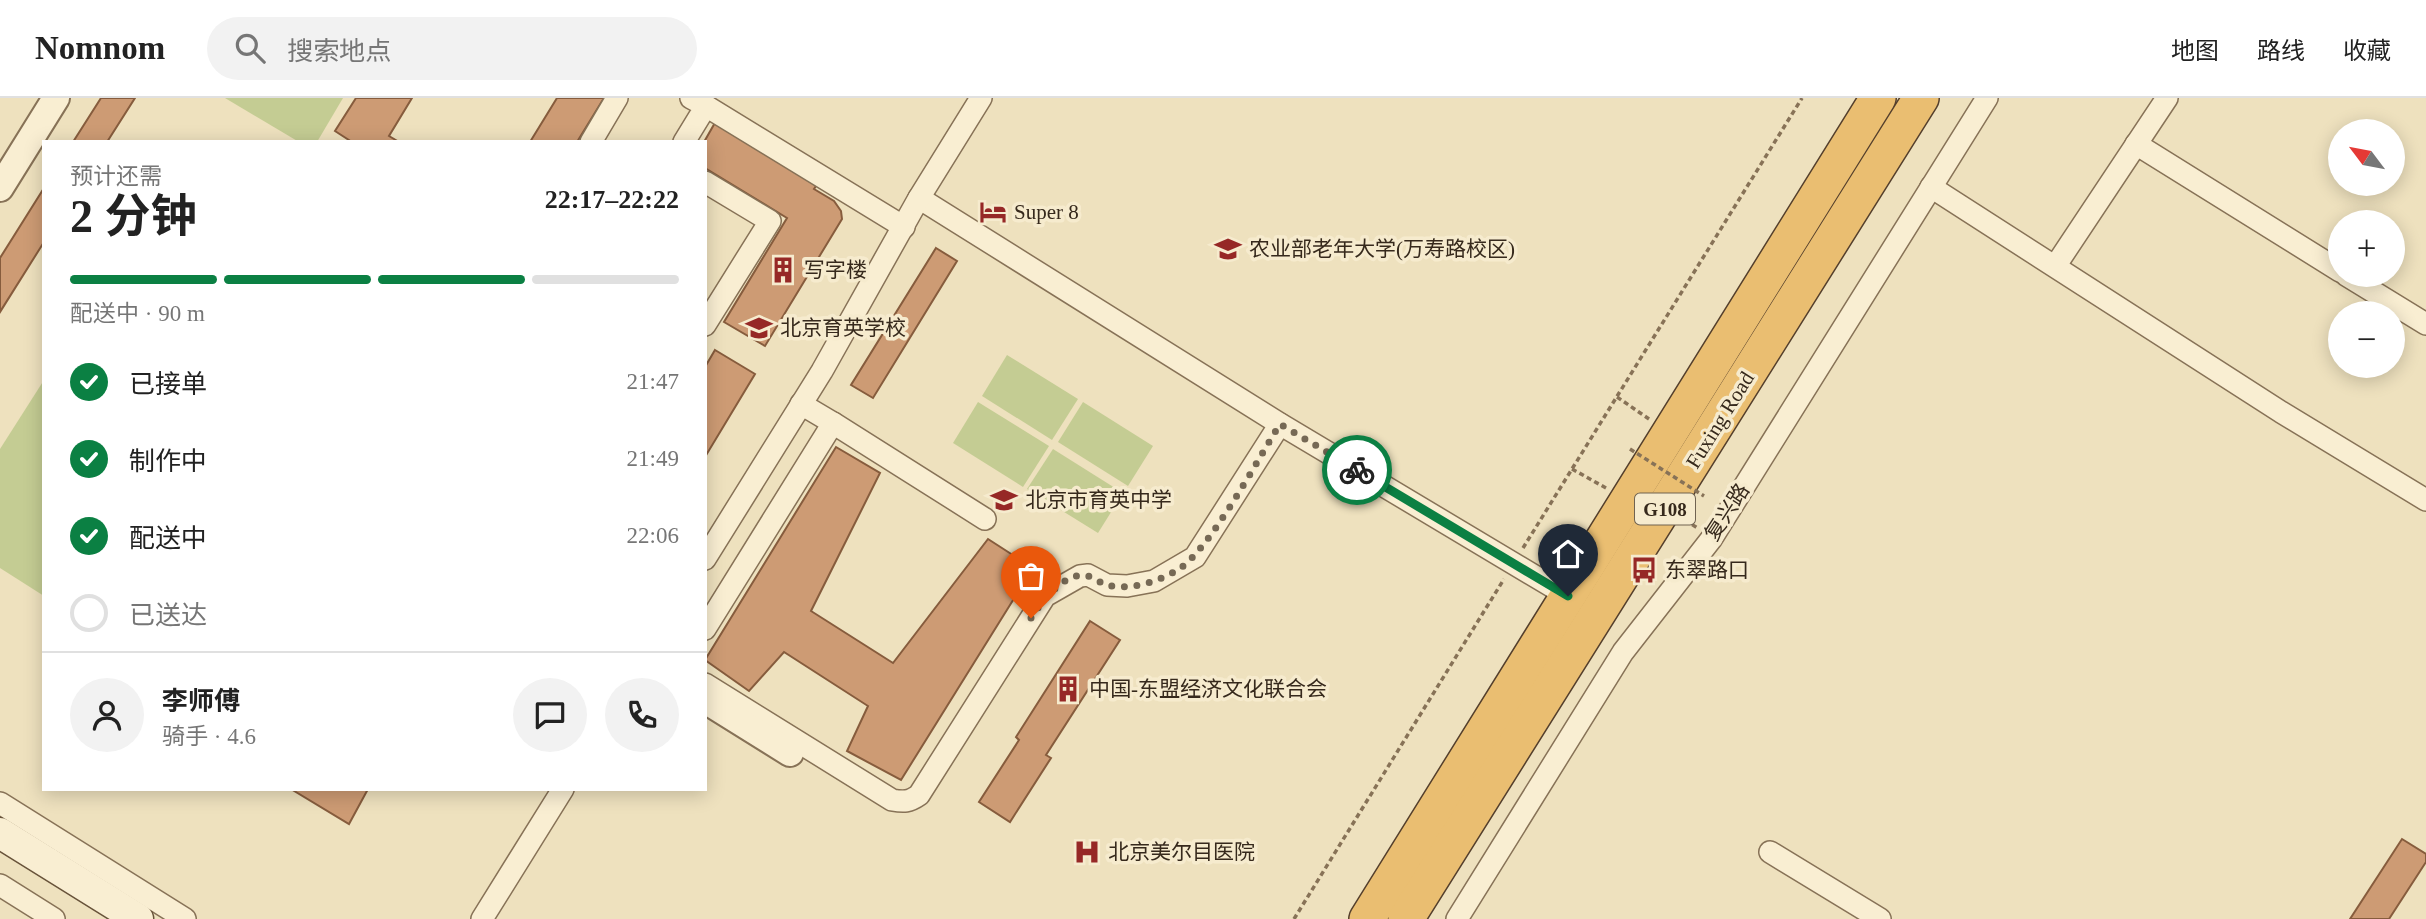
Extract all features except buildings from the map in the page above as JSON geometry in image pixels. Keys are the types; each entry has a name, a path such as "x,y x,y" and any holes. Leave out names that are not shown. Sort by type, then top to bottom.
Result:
{"highway":[{"name":"Fuxing Road","path":"1367,919 1878,98"},
{"name":"Fuxing Road","path":"1406,919 1920,98"}],"main road":[{"path":"0,833 138,919"},
{"path":"0,856 99,919"}],"street":[{"path":"0,188 56,98"},
{"path":"592,140 617,98"},
{"path":"707,556 801,404 919,198 981,98"},
{"name":"复兴路","path":"1457,919 1623,652 1712,538 1987,98"},
{"path":"2056,265 2167,98"},
{"path":"685,140 699,102 904,227"},
{"path":"2136,144 2328,264"},
{"path":"707,182 770,221 707,323"},
{"path":"1931,187 2281,412 2426,500"},
{"path":"919,198 1280,424 1568,596"},
{"path":"2366,287 2426,324"},
{"path":"801,404 985,519"},
{"path":"707,626 833,423"},
{"path":"707,685 892,800 904,802 913,799 919,794 1045,596 1080,576 1088,575 1107,585 1127,586 1154,581 1195,557 1280,424"},
{"path":"707,701 790,753"},
{"path":"482,919 562,791"},
{"path":"0,803 185,919"},
{"path":"1770,852 1880,919"},
{"path":"0,885 54,919"}],"path":[{"path":"1294,919 1802,98"},
{"path":"1617,397 1649,418"},
{"path":"1630,449 1704,496"},
{"path":"1572,469 1605,489"}],"green space":[{"path":"225,98 343,98 318,140 296,140"},
{"path":"1007,355 1078,399 1052,440 982,396"},
{"path":"42,383 42,595 0,568 0,449"},
{"path":"978,402 1049,446 1023,487 953,443"},
{"path":"1083,402 1153,446 1128,486 1058,442"},
{"path":"1053,449 1123,493 1098,533 1027,489"}],"way so far":[{"path":"1031,618 1045,596 1060,585 1080,576 1088,575 1107,585 1127,586 1154,581 1177,570 1195,557 1280,424 1357,470"}],"place":[{"name":"Super 8","path":"993,212"},
{"name":"农业部老年大学(万寿路校区)","path":"1228,249"},
{"name":"写字楼","path":"783,270"},
{"name":"北京育英学校","path":"759,328"},
{"name":"北京市育英中学","path":"1004,500"},
{"name":"东翠路口","path":"1644,570"},
{"name":"中国-东盟经济文化联合会","path":"1068,689"},
{"name":"北京美尔目医院","path":"1087,852"}],"route":[{"path":"1357,470 1568,596"}]}
